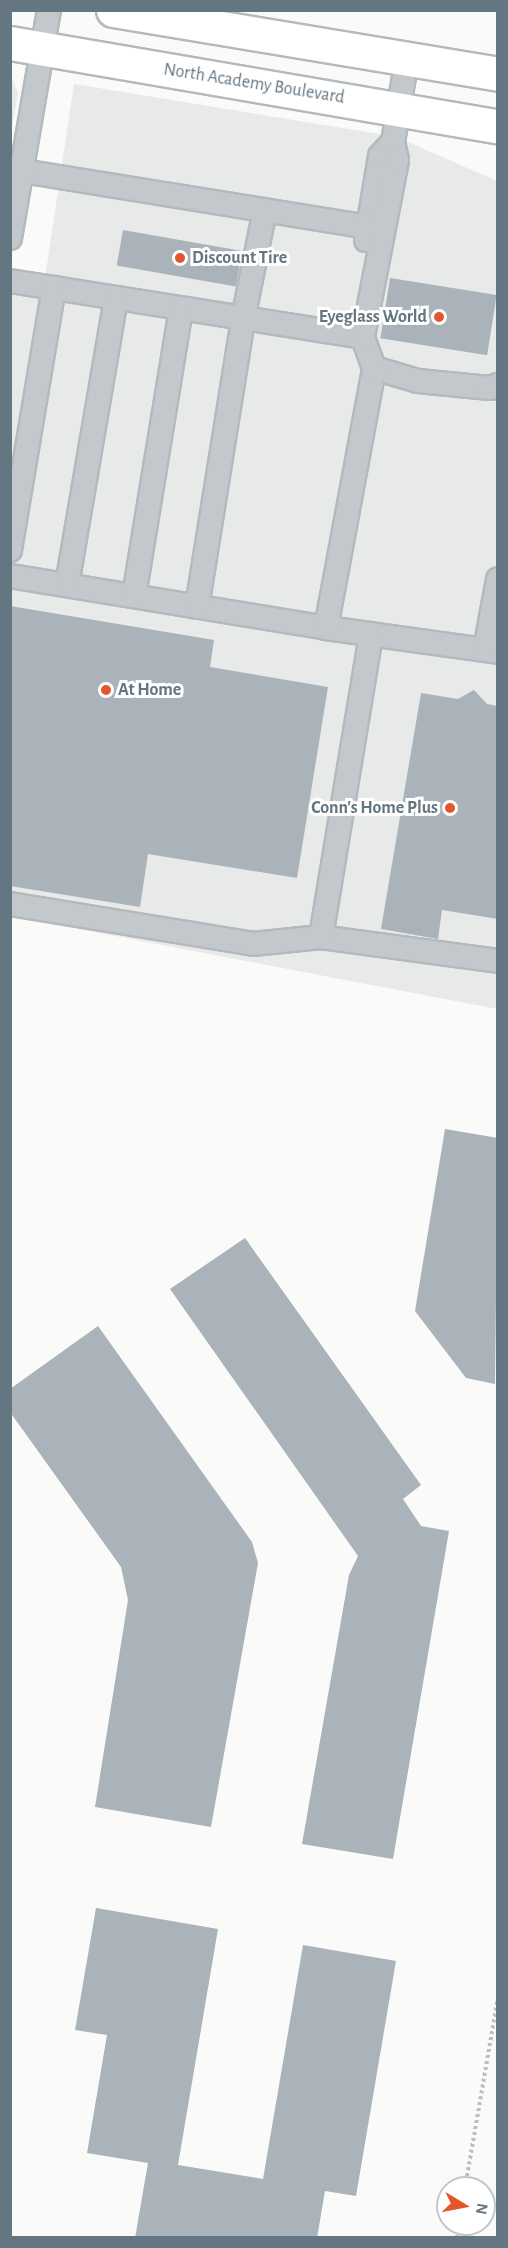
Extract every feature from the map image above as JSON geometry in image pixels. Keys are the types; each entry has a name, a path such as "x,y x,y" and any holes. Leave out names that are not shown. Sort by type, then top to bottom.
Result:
{"highway":[{"path":"113,10 498,74"},
{"name":"North Academy Boulevard","path":"10,43 498,126"}],"street":[{"path":"10,238 16,170 49,10"},
{"path":"357,336 397,160 393,142 407,59"},
{"path":"326,628 374,368 357,336 369,227 380,156 393,142"},
{"path":"16,170 369,227"},
{"path":"197,607 243,319 265,210"},
{"path":"10,280 357,336"},
{"path":"10,550 54,288"},
{"path":"67,585 116,298"},
{"path":"134,596 182,309"},
{"path":"374,368 418,381 490,388 498,385"},
{"path":"10,576 326,628 491,651 498,579"},
{"path":"321,937 371,634"},
{"path":"10,904 253,944 321,937 498,961"}],"path":[{"path":"467,2176 498,1996"}],"shaded area":[{"path":"11,76 18,93 11,132"},
{"path":"74,84 397,137 497,181 497,1009 11,916 10,293 42,298"}],"building":[{"name":"Discount Tire","path":"123,230 242,251 236,286 117,265"},
{"name":"Eyeglass World","path":"390,278 497,295 487,355 380,338"},
{"path":"10,606 214,640 210,667 328,687 297,878 148,854 140,907 10,886"},
{"name":"Conn's Home Plus","path":"474,690 487,704 498,706 498,919 442,910 438,939 381,929 421,693 458,699"},
{"path":"445,1129 498,1138 495,1384 466,1378 415,1311"},
{"path":"245,1238 421,1485 403,1499 421,1526 449,1531 393,1859 302,1844 349,1575 358,1556 170,1289"},
{"path":"98,1326 252,1542 258,1563 211,1827 95,1807 128,1600 121,1567 10,1412 10,1389"},
{"path":"96,1908 218,1929 178,2165 263,2179 303,1945 396,1961 356,2196 325,2191 317,2238 135,2238 148,2163 87,2153 107,2035 75,2030"}],"place":[{"name":"Discount Tire","path":"180,258"},
{"name":"Eyeglass World","path":"439,317"},
{"name":"At Home","path":"106,690"},
{"name":"Conn's Home Plus","path":"450,808"}]}
